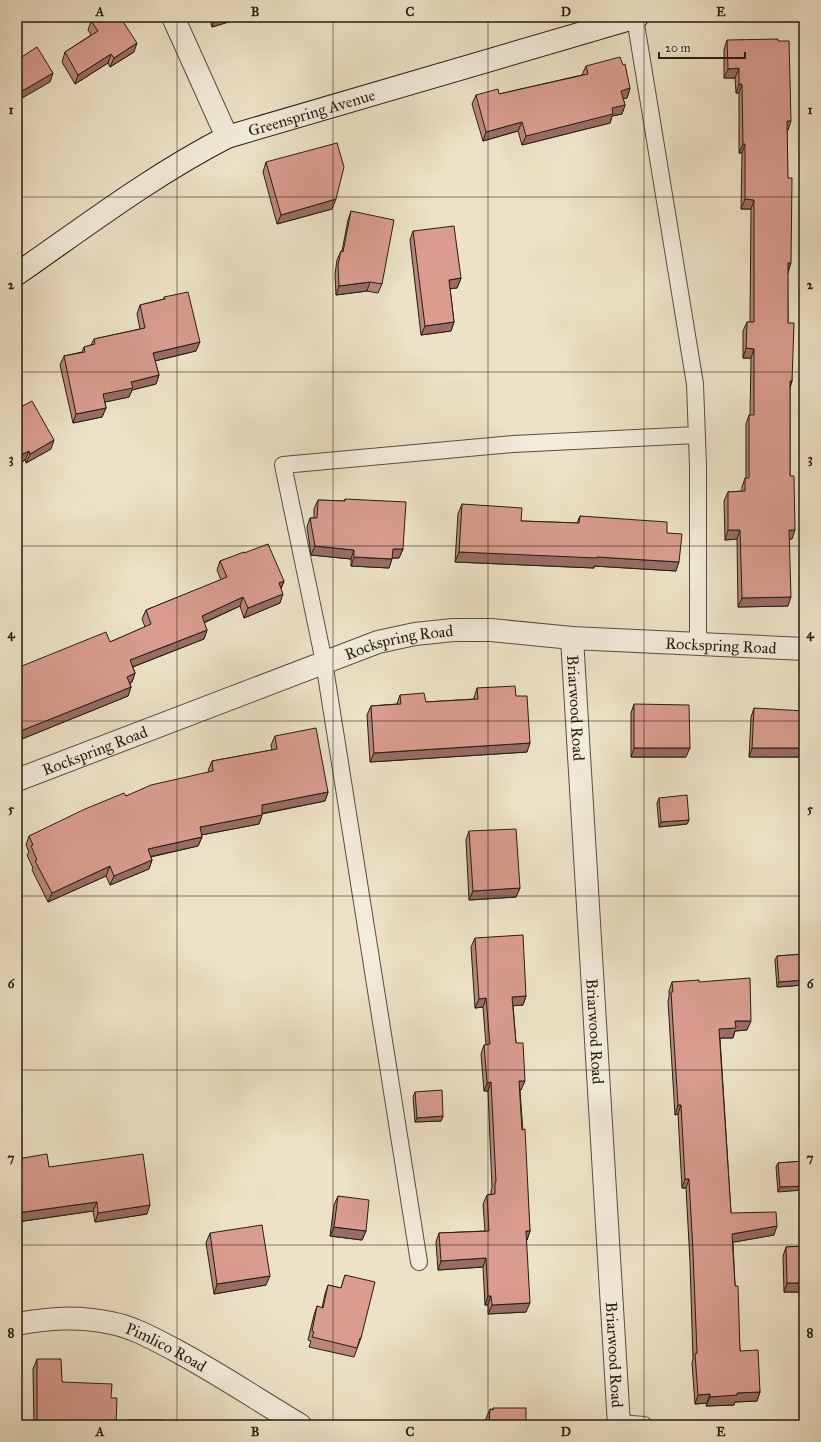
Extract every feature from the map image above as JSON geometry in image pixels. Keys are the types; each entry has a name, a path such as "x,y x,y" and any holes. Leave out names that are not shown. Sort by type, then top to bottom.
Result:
{"street":[{"path":"174,17 227,137"},
{"name":"Greenspring Avenue","path":"17,274 135,192 199,151 227,137 636,17"},
{"name":"Rockspring Road","path":"17,780 378,642 415,634 453,630 491,630 572,638 804,649"},
{"name":"Briarwood Road","path":"572,638 619,1424"},
{"name":"Pimlico Road","path":"17,1324 48,1318 78,1318 111,1323 137,1331 202,1365 300,1425"}],"lane":[{"path":"636,17 695,384 697,435 698,644"},
{"path":"419,1262 324,662 283,465 512,444 697,435"},
{"path":"619,1424 644,1425"}],"building":[{"path":"98,17 120,17 137,43 114,58 111,54 78,75 65,52 98,31 91,21"},
{"path":"778,39 778,41 789,41 791,121 787,121 788,178 792,178 791,263 788,263 788,323 794,323 792,381 790,381 790,476 794,476 795,530 789,530 791,597 742,598 740,530 728,530 728,492 745,491 745,478 749,478 749,415 754,415 754,349 746,348 747,322 754,322 754,200 745,199 745,144 743,144 742,84 739,84 739,68 728,69 727,40"},
{"path":"37,47 53,73 17,94 17,60"},
{"path":"620,57 623,65 625,64 630,88 621,91 625,105 612,108 613,114 526,136 522,122 486,132 476,95 498,89 499,94 588,74 586,66"},
{"path":"337,143 344,167 336,199 281,215 266,162"},
{"path":"351,211 394,220 382,284 370,282 339,286 338,265 341,251 343,252"},
{"path":"454,226 461,278 449,280 454,322 425,326 413,231"},
{"path":"188,292 200,342 153,353 159,375 131,382 133,388 103,394 106,408 76,414 64,356 85,352 84,347 95,344 94,339 145,328 140,305 165,299 164,297"},
{"path":"32,401 54,440 30,454 29,451 17,457 17,409"},
{"path":"345,499 406,502 403,549 393,549 392,559 354,557 354,550 315,546 310,518 317,518 318,500 345,501"},
{"path":"462,504 522,508 521,521 579,523 580,516 667,522 667,533 682,534 679,562 597,557 459,552"},
{"path":"268,544 284,581 279,583 283,594 248,608 243,597 202,616 207,630 130,660 135,673 127,677 131,687 18,732 17,731 17,668 106,632 110,642 151,624 146,610 227,577 220,561"},
{"path":"515,686 516,696 527,696 530,743 374,753 371,706 401,704 400,695 424,693 426,702 478,699 477,688"},
{"path":"634,704 689,705 690,748 634,748"},
{"path":"754,708 804,711 802,748 752,748"},
{"path":"316,728 328,792 262,805 262,815 200,827 202,837 148,849 152,860 114,876 110,866 52,893 35,861 37,860 31,846 33,845 29,836 85,809 124,793 126,796 151,785 213,771 212,761 277,749 275,736"},
{"path":"687,795 689,820 661,822 659,798"},
{"path":"516,829 520,888 473,891 469,831"},
{"path":"523,935 526,996 512,997 516,1043 523,1043 525,1081 519,1081 522,1130 525,1129 530,1231 526,1231 530,1303 492,1305 491,1296 488,1296 486,1258 441,1261 439,1233 489,1231 487,1195 495,1194 496,1182 491,1082 487,1083 484,1045 490,1044 486,998 479,999 475,938"},
{"path":"804,954 804,980 779,982 777,956"},
{"path":"750,978 751,1021 735,1021 736,1028 719,1029 731,1213 776,1212 777,1226 732,1234 735,1286 738,1286 740,1351 758,1350 760,1392 737,1393 737,1395 710,1397 710,1394 698,1395 695,1354 697,1353 689,1179 685,1179 681,1105 678,1105 671,992 673,992 672,982 699,980 699,982"},
{"path":"442,1090 443,1116 417,1118 415,1092"},
{"path":"47,1154 49,1167 143,1154 150,1205 98,1213 97,1202 17,1213 17,1159"},
{"path":"804,1161 804,1186 780,1187 778,1163"},
{"path":"338,1196 369,1200 366,1231 334,1227"},
{"path":"262,1225 270,1276 217,1284 210,1233"},
{"path":"804,1246 804,1283 787,1283 786,1247"},
{"path":"345,1275 375,1282 361,1338 357,1348 312,1337 317,1306 323,1308 328,1285 341,1288"},
{"path":"37,1359 61,1359 62,1382 112,1384 111,1398 117,1398 116,1425 37,1425"},
{"path":"493,1408 526,1408 526,1425 489,1425 490,1409 493,1410"},
{"path":"128,1420 163,1420 163,1425 128,1425"}]}
